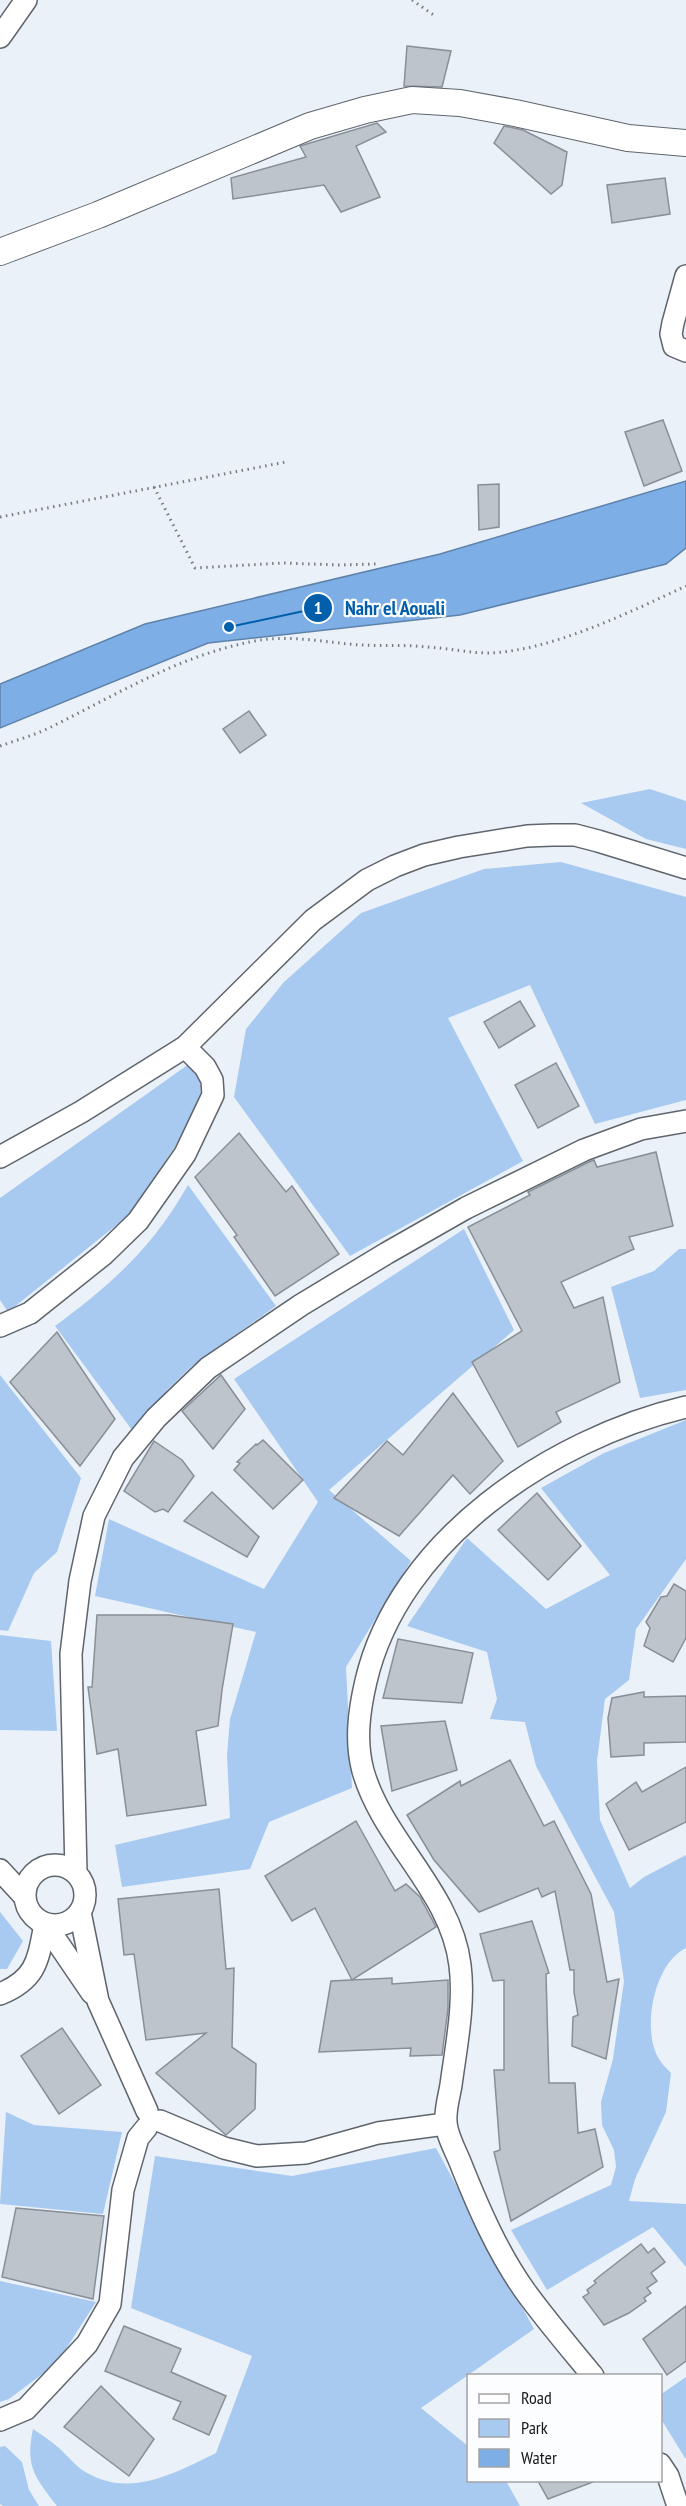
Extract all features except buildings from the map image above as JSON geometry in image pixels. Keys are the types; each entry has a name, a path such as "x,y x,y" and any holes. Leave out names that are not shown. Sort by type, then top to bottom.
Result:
{"main road":[{"path":"0,252 310,126 356,112 412,100 460,103 628,138 686,143"}],"street":[{"path":"0,37 26,0"},
{"path":"686,276 671,334 674,346 686,351"},
{"path":"0,1157 81,1112 185,1047 288,943 339,899 367,880 424,855 526,836 575,835 686,868"},
{"path":"0,1326 30,1313 104,1254 138,1221 185,1154 213,1095 213,1087 205,1067 185,1047"},
{"path":"98,2001 80,1912 85,1892 76,1873 71,1654 80,1581 94,1516 123,1458 156,1418 208,1368 301,1305 387,1253 466,1208 584,1150 641,1130 686,1121"},
{"path":"592,2374 525,2292 506,2260 469,2183 445,2124 460,2018 460,1965 450,1926 373,1798 363,1770 358,1739 359,1717 369,1667 384,1626 425,1565 476,1511 500,1492 573,1450 641,1420 686,1407"},
{"path":"23,1895 30,1877 47,1865 57,1864 76,1873"},
{"path":"0,1870 23,1895 30,1913 45,1924 98,2001 151,2120 224,2148 257,2156 306,2153 378,2133 445,2124"},
{"path":"45,1924 64,1924 80,1912"},
{"path":"0,1994 27,1980 38,1962 45,1924"},
{"path":"0,2420 26,2409 87,2344 110,2304 123,2190 138,2138 151,2120"},
{"path":"662,2467 668,2476 678,2506"}],"path":[{"path":"412,0 435,16"},
{"path":"0,517 286,462"},
{"path":"154,487 195,568 284,563 376,564"},
{"path":"0,746 49,729 141,680 203,654 256,640 309,640 350,644 426,646 451,651 491,653 551,641 603,622 686,586"}],"green space":[{"path":"650,789 686,801 686,849 646,839 581,803"},
{"path":"561,862 686,897 686,1100 595,1124 530,985 448,1018 523,1161 350,1256 234,1097 246,1029 284,982 361,913 484,869"},
{"path":"189,1064 200,1077 201,1092 198,1105 176,1145 129,1215 8,1312 0,1300 0,1198"},
{"path":"188,1185 276,1306 192,1366 168,1389 135,1434 55,1326 95,1295 130,1263 146,1246 175,1207"},
{"path":"464,1229 514,1330 329,1490 411,1561 346,1667 352,1788 269,1822 250,1869 122,1887 115,1845 230,1818 227,1755 230,1719 256,1632 95,1596 109,1519 264,1589 318,1502 234,1379"},
{"path":"679,1249 686,1249 686,1390 640,1398 611,1287 654,1271"},
{"path":"0,1375 81,1478 57,1552 34,1573 8,1631 0,1630"},
{"path":"686,1420 686,1559 636,1629 629,1680 605,1699 597,1761 600,1820 630,1888 644,1877 686,1855 686,1948 675,1956 666,1968 659,1982 651,2015 654,2047 660,2061 671,2073 666,2112 635,2179 629,2201 686,2204 686,2267 653,2227 547,2290 511,2230 611,2185 616,2167 614,2150 602,2125 601,2102 613,2059 624,1981 614,1912 536,1766 525,1722 490,1719 497,1699 487,1652 407,1626 467,1538 546,1609 610,1575 541,1488 604,1453"},
{"path":"0,1635 51,1641 57,1731 0,1730"},
{"path":"0,1912 23,1941 7,1969 0,1969"},
{"path":"6,2112 34,2125 122,2132 103,2214 0,2204"},
{"path":"436,2148 534,2329 421,2408 467,2445 467,2482 507,2482 520,2506 57,2506 38,2479 31,2462 33,2429 56,2445 83,2471 103,2480 136,2483 169,2475 216,2453 252,2356 131,2308 155,2156 292,2176"},
{"path":"0,2281 96,2302 57,2363 9,2399 0,2402"},
{"path":"686,2377 686,2458 662,2421 662,2394"},
{"path":"5,2446 22,2462 29,2490 39,2506 3,2506 0,2504 0,2447"}],"water":[{"path":"686,481 686,548 666,564 460,615 208,643 0,728 0,684 145,624 440,554"}],"place":[{"name":"Nahr el Aouali","path":"229,627"}]}
